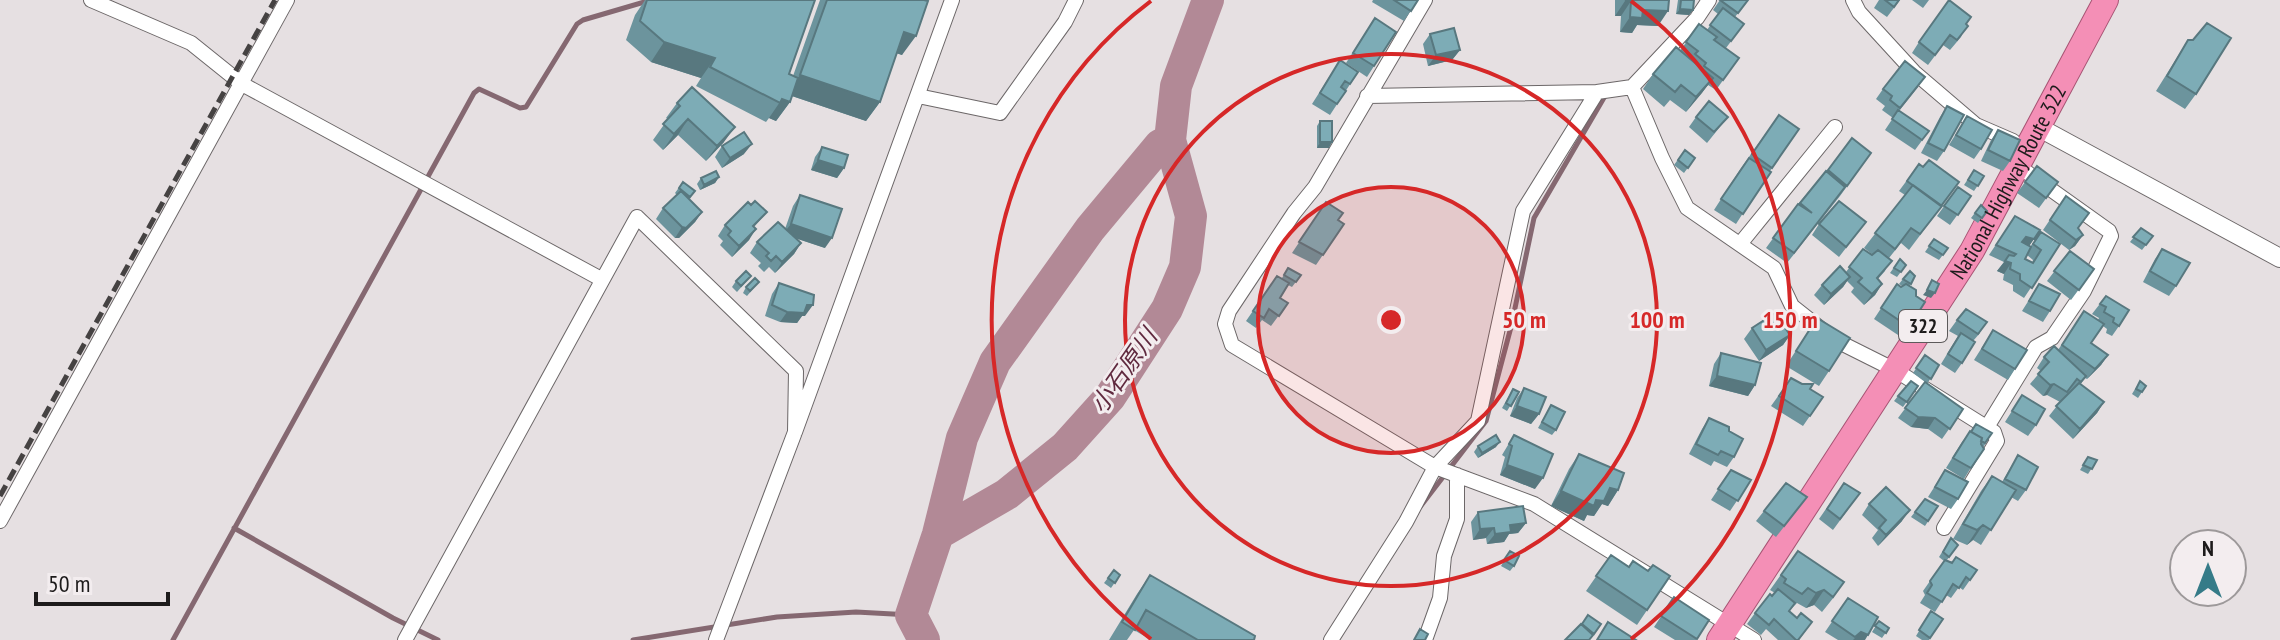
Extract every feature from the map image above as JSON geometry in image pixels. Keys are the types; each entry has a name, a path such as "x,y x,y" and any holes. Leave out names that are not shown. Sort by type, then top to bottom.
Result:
{"highway":[{"name":"National Highway Route 322","path":"1724,632 1972,251 2106,0"}],"street":[{"path":"91,0 191,43 242,84 601,279"},
{"path":"0,521 287,0"},
{"path":"716,640 952,0"},
{"path":"918,96 1000,113 1065,22 1076,0"},
{"path":"1425,0 1315,187 1294,213 1229,311 1225,324 1232,345 1446,471 1534,504 1724,632 1754,640"},
{"path":"1367,96 1634,91 1709,0"},
{"path":"1853,0 1859,12 1896,54 1976,125 2280,258"},
{"path":"1634,91 1687,208 1774,268 1792,306 1835,340 1895,370 1994,432 1997,441 1944,528"},
{"path":"1331,640 1406,522 1446,471 1478,421 1523,211 1597,92"},
{"path":"1740,244 1835,127"},
{"path":"1987,427 2036,347 2052,338 2084,291 2111,236 2028,147"},
{"path":"405,640 637,217 796,371 795,432"},
{"path":"1425,640 1440,598 1444,556 1457,519 1446,471"}],"building":[{"path":"647,0 815,0 789,74 798,78 790,102 782,99 780,103 710,67 715,58 664,42 640,21"},
{"path":"827,0 928,1 916,36 904,32 880,102 800,75"},
{"path":"1394,0 1418,0 1411,11"},
{"path":"1625,0 1669,0 1668,11 1643,10 1642,18 1630,17 1631,1"},
{"path":"1681,0 1694,0 1693,10 1680,9"},
{"path":"1720,0 1748,0 1738,13"},
{"path":"1885,0 1899,0 1894,7"},
{"path":"1949,0 1971,17 1957,40 1950,35 1935,55 1919,42"},
{"path":"1723,8 1744,24 1731,41 1710,25"},
{"path":"1375,18 1396,32 1374,66 1353,53"},
{"path":"2207,23 2231,38 2196,94 2167,76 2188,40 2193,40"},
{"path":"1699,24 1717,37 1714,40 1739,58 1723,80 1704,66 1706,63 1695,54 1698,51 1686,42"},
{"path":"1454,28 1460,50 1436,55 1430,34"},
{"path":"1676,47 1713,78 1696,97 1681,85 1675,92 1653,74"},
{"path":"1340,60 1358,72 1350,84 1345,81 1341,87 1346,91 1337,104 1320,93"},
{"path":"1905,61 1925,77 1900,108 1883,89"},
{"path":"692,87 735,127 717,146 688,119 674,134 663,124"},
{"path":"1709,101 1728,117 1714,132 1696,117"},
{"path":"1947,106 1964,115 1944,151 1928,143"},
{"path":"1898,110 1929,131 1922,140 1892,119"},
{"path":"1779,115 1799,129 1772,168 1752,154"},
{"path":"1967,116 1992,130 1981,149 1956,135"},
{"path":"1320,121 1332,121 1332,142 1320,142"},
{"path":"1998,130 2020,140 2010,161 1988,150"},
{"path":"744,132 752,144 730,158 722,146"},
{"path":"1852,138 1871,153 1847,186 1828,170"},
{"path":"822,147 848,155 844,168 818,160"},
{"path":"1685,150 1695,158 1688,168 1678,160"},
{"path":"1749,158 1771,172 1743,214 1721,199"},
{"path":"1929,160 1959,182 1941,206 1907,181 1919,164 1923,167"},
{"path":"2037,166 2058,182 2046,198 2025,182"},
{"path":"1974,170 1984,176 1978,186 1968,180"},
{"path":"716,171 719,177 704,185 701,178"},
{"path":"1826,171 1845,187 1794,253 1773,238 1798,204 1812,213 1800,203"},
{"path":"683,182 695,191 690,197 679,188"},
{"path":"1913,185 1942,206 1920,234 1911,228 1895,249 1875,233"},
{"path":"1958,187 1971,196 1958,215 1944,206"},
{"path":"681,191 702,212 686,228 663,208"},
{"path":"800,195 842,209 832,238 791,224"},
{"path":"2066,196 2089,213 2078,228 2083,235 2076,240 2050,220"},
{"path":"755,201 767,212 739,246 728,235 731,231 725,225 748,202 751,205"},
{"path":"1839,201 1866,222 1846,247 1819,224"},
{"path":"1326,202 1343,213 1338,220 1344,224 1323,255 1299,242"},
{"path":"1981,205 1987,211 1982,218 1975,213"},
{"path":"2015,216 2040,230 2034,239 2026,237 2022,242 2031,247 2025,259 2033,263 2041,250 2033,244 2041,232 2060,244 2032,288 2020,280 2020,274 2010,269 2011,263 2005,261 2009,255 2016,254 1996,245"},
{"path":"778,222 801,243 782,262 776,256 771,261 766,256 769,253 757,242"},
{"path":"2141,228 2153,236 2146,245 2133,237"},
{"path":"1934,239 1948,248 1943,255 1929,246"},
{"path":"1863,249 1872,255 1878,250 1892,261 1877,278 1882,284 1872,294 1858,282 1862,278 1849,267"},
{"path":"2162,249 2190,263 2176,286 2150,271"},
{"path":"2070,251 2094,269 2079,290 2054,271"},
{"path":"1900,259 1906,265 1901,272 1894,268"},
{"path":"1840,266 1850,277 1831,294 1822,285"},
{"path":"1288,268 1301,275 1296,282 1284,275"},
{"path":"746,271 751,276 741,286 736,281"},
{"path":"1910,271 1915,276 1911,284 1903,279"},
{"path":"1277,276 1289,283 1280,298 1288,303 1279,316 1269,309 1264,318 1253,311"},
{"path":"755,278 759,282 750,291 746,287"},
{"path":"1932,280 1939,284 1935,293 1927,290"},
{"path":"779,283 814,295 813,305 807,305 804,313 787,312 772,305"},
{"path":"1897,284 1901,287 1906,284 1916,290 1916,296 1925,302 1909,327 1881,308"},
{"path":"2039,284 2060,294 2050,311 2029,301"},
{"path":"2106,296 2129,310 2119,326 2113,322 2114,318 2104,312 2106,307 2100,304"},
{"path":"1966,309 1987,322 1978,334 1957,320"},
{"path":"2084,311 2104,324 2091,343 2108,355 2095,369 2062,345"},
{"path":"1775,313 1790,335 1766,350 1752,328"},
{"path":"1817,318 1850,338 1829,371 1796,351"},
{"path":"1993,330 2027,350 2015,369 1982,349"},
{"path":"1961,333 1975,342 1962,363 1948,354"},
{"path":"2054,346 2086,376 2081,382 2077,379 2067,392 2054,384 2050,385 2038,374 2049,362 2044,357"},
{"path":"1721,353 1761,363 1755,385 1717,376"},
{"path":"1925,355 1939,365 1931,379 1916,368"},
{"path":"1791,378 1802,384 1813,384 1810,389 1823,397 1810,416 1779,396"},
{"path":"1911,381 1918,386 1907,402 1898,396"},
{"path":"2140,381 2146,386 2142,392 2136,389"},
{"path":"1925,382 1963,409 1950,429 1935,418 1918,417 1905,408"},
{"path":"2079,383 2104,402 2080,429 2056,406"},
{"path":"1524,388 1546,397 1539,414 1517,406"},
{"path":"1513,389 1519,392 1511,406 1506,403"},
{"path":"2022,395 2045,409 2036,425 2012,411"},
{"path":"1551,405 1565,412 1556,430 1542,422"},
{"path":"1709,418 1729,427 1729,431 1743,439 1734,457 1721,451 1718,455 1696,444"},
{"path":"1976,424 1992,433 1985,443 1971,432"},
{"path":"1970,431 1982,438 1984,449 1971,468 1953,458"},
{"path":"1496,435 1500,442 1482,453 1478,446"},
{"path":"1514,435 1553,454 1543,478 1507,465 1512,446 1509,444"},
{"path":"1579,454 1624,473 1618,490 1610,488 1604,501 1596,500 1594,506 1561,491"},
{"path":"2018,455 2038,467 2026,490 2005,479"},
{"path":"2088,457 2097,460 2092,469 2083,465"},
{"path":"1731,470 1751,480 1738,501 1718,489"},
{"path":"1945,470 1968,482 1958,499 1935,487"},
{"path":"1992,476 2016,490 1991,530 1983,525 1977,530 1963,524"},
{"path":"1786,483 1807,497 1784,526 1764,511"},
{"path":"1844,483 1860,493 1840,519 1827,509"},
{"path":"1886,487 1910,510 1886,535 1879,528 1886,520 1869,504"},
{"path":"1925,499 1938,506 1928,521 1915,512"},
{"path":"1523,506 1526,523 1510,525 1511,532 1495,534 1494,528 1480,529 1478,512"},
{"path":"1951,538 1958,545 1949,557 1943,552"},
{"path":"1510,551 1519,556 1514,566 1504,560"},
{"path":"1798,551 1844,582 1833,597 1824,590 1816,593 1808,588 1802,594 1784,583 1786,579 1781,575"},
{"path":"1611,555 1629,567 1633,561 1648,571 1653,565 1670,576 1647,610 1596,576"},
{"path":"1956,557 1977,570 1970,580 1966,577 1959,588 1953,584 1942,602 1927,593 1932,585 1930,581 1945,560 1952,563"},
{"path":"1114,570 1120,575 1115,583 1108,578"},
{"path":"1150,575 1255,636 1254,640 1198,640 1146,610 1135,630 1122,622"},
{"path":"1778,589 1795,603 1789,611 1797,618 1801,613 1812,622 1798,640 1774,619 1769,625 1755,613"},
{"path":"1674,597 1709,620 1697,639 1661,616"},
{"path":"1848,598 1878,617 1868,635 1861,632 1855,637 1832,621"},
{"path":"1931,611 1943,619 1930,638 1919,630"},
{"path":"1588,615 1601,624 1594,634 1582,624"},
{"path":"1879,621 1889,628 1886,633 1875,626"},
{"path":"1608,622 1636,640 1597,640"},
{"path":"1581,624 1593,635 1589,640 1565,640"},
{"path":"1420,629 1428,634 1425,640 1414,640"}],"waterway":[{"path":"173,640 474,93 479,89 520,108 526,107 577,24 651,0"},
{"name":"小石原川","path":"938,534 1007,494 1065,447 1110,397 1167,309 1185,267 1191,216 1170,140 1176,86 1208,0"},
{"path":"1420,507 1486,421 1511,327 1534,218 1605,96"},
{"name":"小石原川","path":"924,640 911,615 938,534 962,438 995,362 1090,229 1160,145 1170,140"},
{"path":"234,528 438,640"},
{"path":"633,640 777,617 856,612 911,615"}],"railway":[{"path":"0,496 275,0"}]}
